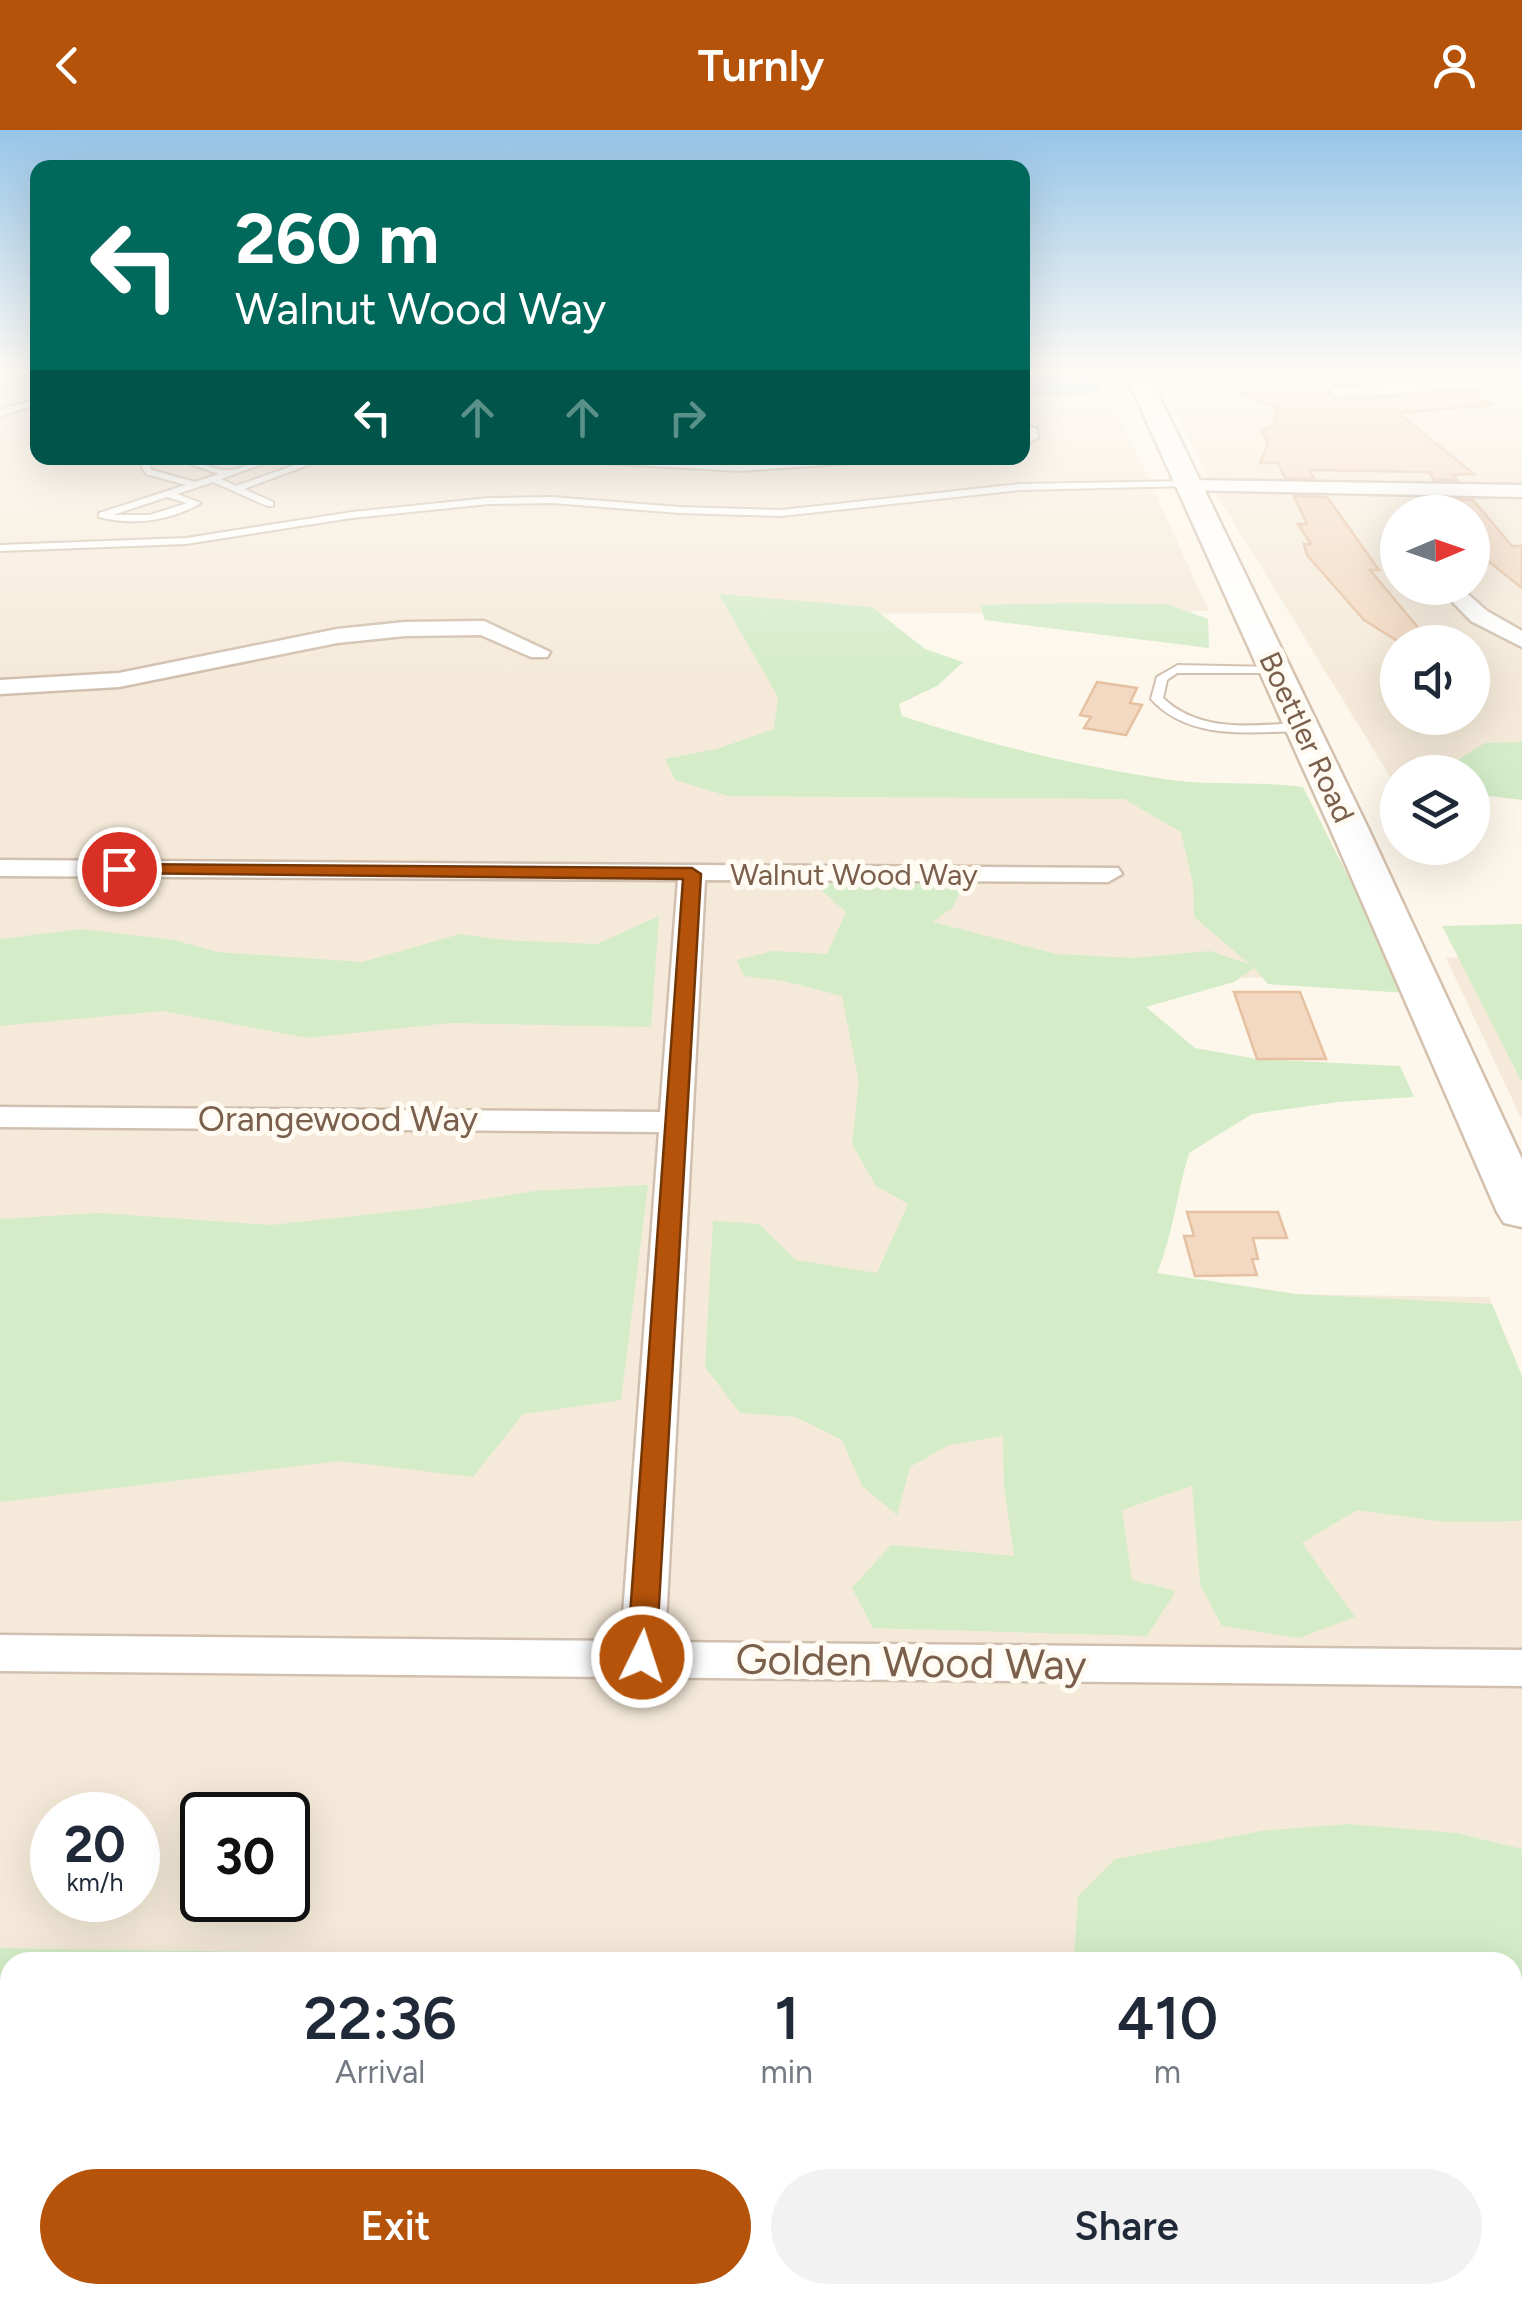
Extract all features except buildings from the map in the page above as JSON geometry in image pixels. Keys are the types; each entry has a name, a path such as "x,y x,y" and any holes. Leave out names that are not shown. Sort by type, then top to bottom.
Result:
{"street":[{"name":"Boettler Road","path":"1182,474 1510,1157 1522,1212"},
{"path":"1190,491 1386,499 1522,492"},
{"path":"1467,605 1478,616 1522,640"},
{"path":"0,687 119,680 338,636 405,629 484,628 539,652"},
{"name":"Walnut Wood Way","path":"0,868 1108,874"},
{"path":"642,1657 692,874"},
{"name":"Orangewood Way","path":"0,1118 676,1122"},
{"name":"Golden Wood Way","path":"0,1653 1522,1668"}],"lane":[{"path":"161,474 197,484"},
{"path":"168,494 196,503 145,521 121,521 102,515 228,474"},
{"path":"236,489 276,474"},
{"path":"212,480 270,504 265,509 274,517 552,500 781,513 932,497 1190,491"},
{"path":"0,548 138,545 287,516"},
{"path":"1276,670 1178,668 1166,672 1157,685 1156,699 1167,712 1185,721 1217,726 1302,727"}],"shaded area":[{"path":"0,474 1146,474 1209,611 819,614 814,785 1279,789 1366,977 1002,979 1050,1291 1489,1297 1522,1376 1522,1952 271,1952 0,1948"},
{"path":"1207,474 1522,474 1522,784 1490,776 1490,755 1380,755 1380,760"},
{"path":"1522,955 1522,1120 1446,958"}],"green space":[{"path":"719,594 872,607 925,649 963,662 937,686 899,704 902,716 1032,753 1131,774 1181,781 1303,787 1407,993 1268,984 1254,968 1234,982 1146,1007 1195,1048 1257,1059 1400,1066 1414,1097 1252,1114 1189,1153 1157,1273 1296,1294 1492,1304 1522,1376 1522,1521 1444,1522 1357,1510 1302,1543 1355,1617 1299,1638 1222,1626 1200,1584 1192,1486 1122,1510 1132,1580 1176,1591 1147,1636 873,1628 852,1588 891,1545 1014,1556 1004,1486 1003,1436 949,1445 910,1467 897,1515 862,1486 842,1440 796,1417 740,1413 705,1367 713,1221 759,1224 796,1260 877,1273 908,1204 876,1186 852,1144 859,1082 842,996 784,981 744,976 737,960 773,951 827,954 846,912 820,889 834,879 854,883 926,880 963,887 952,908 933,922 1056,954 1135,958 1210,951 1251,965 1194,917 1193,884 1181,832 1124,799 728,796 675,780 665,759 717,749 774,729 778,697"},
{"path":"1168,604 1208,619 1209,648 985,620 980,605"},
{"path":"1522,742 1522,800 1490,796 1490,755 1466,755 1485,743"},
{"path":"659,916 651,1027 450,1023 308,1038 163,1011 0,1026 0,939 82,929 174,940 217,952 362,962 460,934 597,944"},
{"path":"1522,924 1522,1082 1442,926"},
{"path":"648,1185 621,1400 523,1414 473,1477 339,1461 0,1502 0,1219 99,1213 271,1225 427,1208 535,1191"},
{"path":"1348,1824 1456,1833 1522,1849 1522,1952 1075,1952 1078,1896 1115,1859 1262,1831"},
{"path":"0,1948 271,1952 0,1952"}],"route":[{"path":"119,869 692,874 642,1657"}]}
